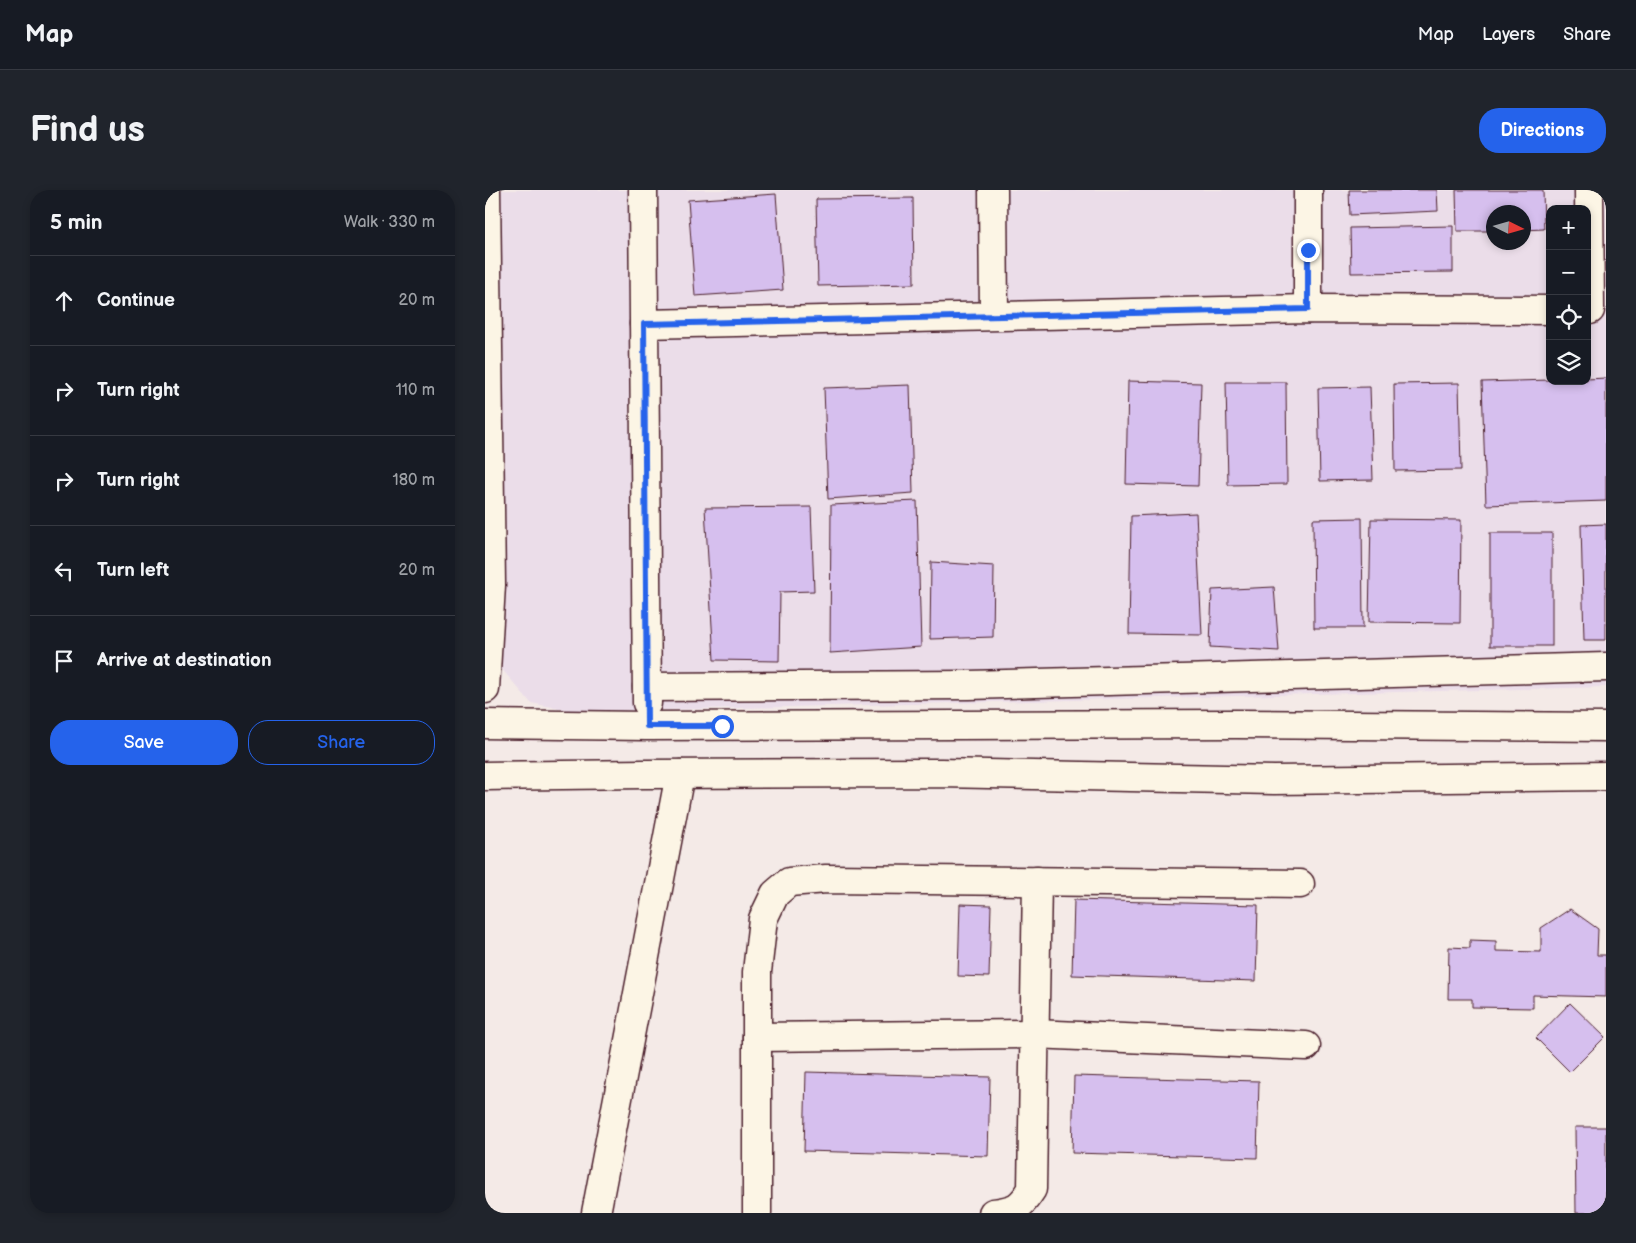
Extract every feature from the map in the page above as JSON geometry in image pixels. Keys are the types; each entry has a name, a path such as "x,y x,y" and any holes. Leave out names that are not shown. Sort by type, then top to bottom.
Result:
{"street":[{"path":"485,689 491,584 486,190"},
{"path":"643,190 647,726"},
{"path":"993,190 994,315"},
{"path":"1308,190 1308,309"},
{"path":"1589,190 1594,310"},
{"path":"644,324 1308,309 1546,310"},
{"path":"647,686 969,685 1606,667"},
{"path":"485,724 647,726 1235,724 1606,726"},
{"path":"485,776 941,773 1274,780 1606,776"},
{"path":"596,1213 680,774"},
{"path":"757,1213 757,972 763,919 775,894 789,882 826,879 1300,884"},
{"path":"993,1213 1011,1211 1023,1203 1032,1189 1037,881"},
{"path":"757,1036 1034,1034 1305,1046"}],"shaded area":[{"path":"485,190 1606,190 1606,687 579,712 531,703 500,667"}],"building":[{"path":"1349,190 1437,190 1438,211 1350,215"},
{"path":"1456,190 1543,190 1544,229 1531,230 1531,205 1486,205 1486,231 1457,231"},
{"path":"776,194 783,290 695,296 688,200"},
{"path":"913,198 914,284 818,286 816,199"},
{"path":"1453,226 1453,272 1351,273 1350,228"},
{"path":"1606,378 1606,501 1486,505 1482,382 1546,380 1546,385 1591,385 1591,379"},
{"path":"1128,381 1201,383 1198,486 1126,484"},
{"path":"1226,382 1286,382 1287,484 1228,485"},
{"path":"1459,383 1461,470 1395,471 1394,384"},
{"path":"910,385 913,493 828,499 824,388"},
{"path":"1370,387 1373,480 1320,481 1318,388"},
{"path":"917,501 921,647 830,653 831,505"},
{"path":"811,507 814,591 780,592 779,661 714,660 705,508"},
{"path":"1196,513 1202,635 1129,634 1131,516"},
{"path":"1362,518 1363,628 1314,628 1313,519"},
{"path":"1371,519 1461,520 1460,623 1369,622"},
{"path":"1606,524 1606,640 1584,640 1581,525"},
{"path":"1490,533 1552,533 1552,646 1490,646"},
{"path":"931,562 994,566 993,637 930,639"},
{"path":"1274,587 1279,651 1210,647 1212,590"},
{"path":"1074,900 1258,905 1256,981 1072,975"},
{"path":"960,904 991,905 989,977 958,976"},
{"path":"1570,909 1598,929 1597,955 1606,955 1606,997 1533,995 1533,1008 1472,1007 1472,999 1448,999 1449,947 1470,948 1470,940 1496,941 1496,951 1541,952 1541,928"},
{"path":"1570,1003 1605,1037 1570,1072 1536,1038"},
{"path":"806,1072 990,1077 988,1156 804,1151"},
{"path":"1074,1076 1259,1081 1257,1158 1072,1153"},
{"path":"1575,1127 1606,1127 1606,1213 1576,1213"}],"route":[{"path":"722,726 647,726 644,324 1308,309 1308,250"}]}
